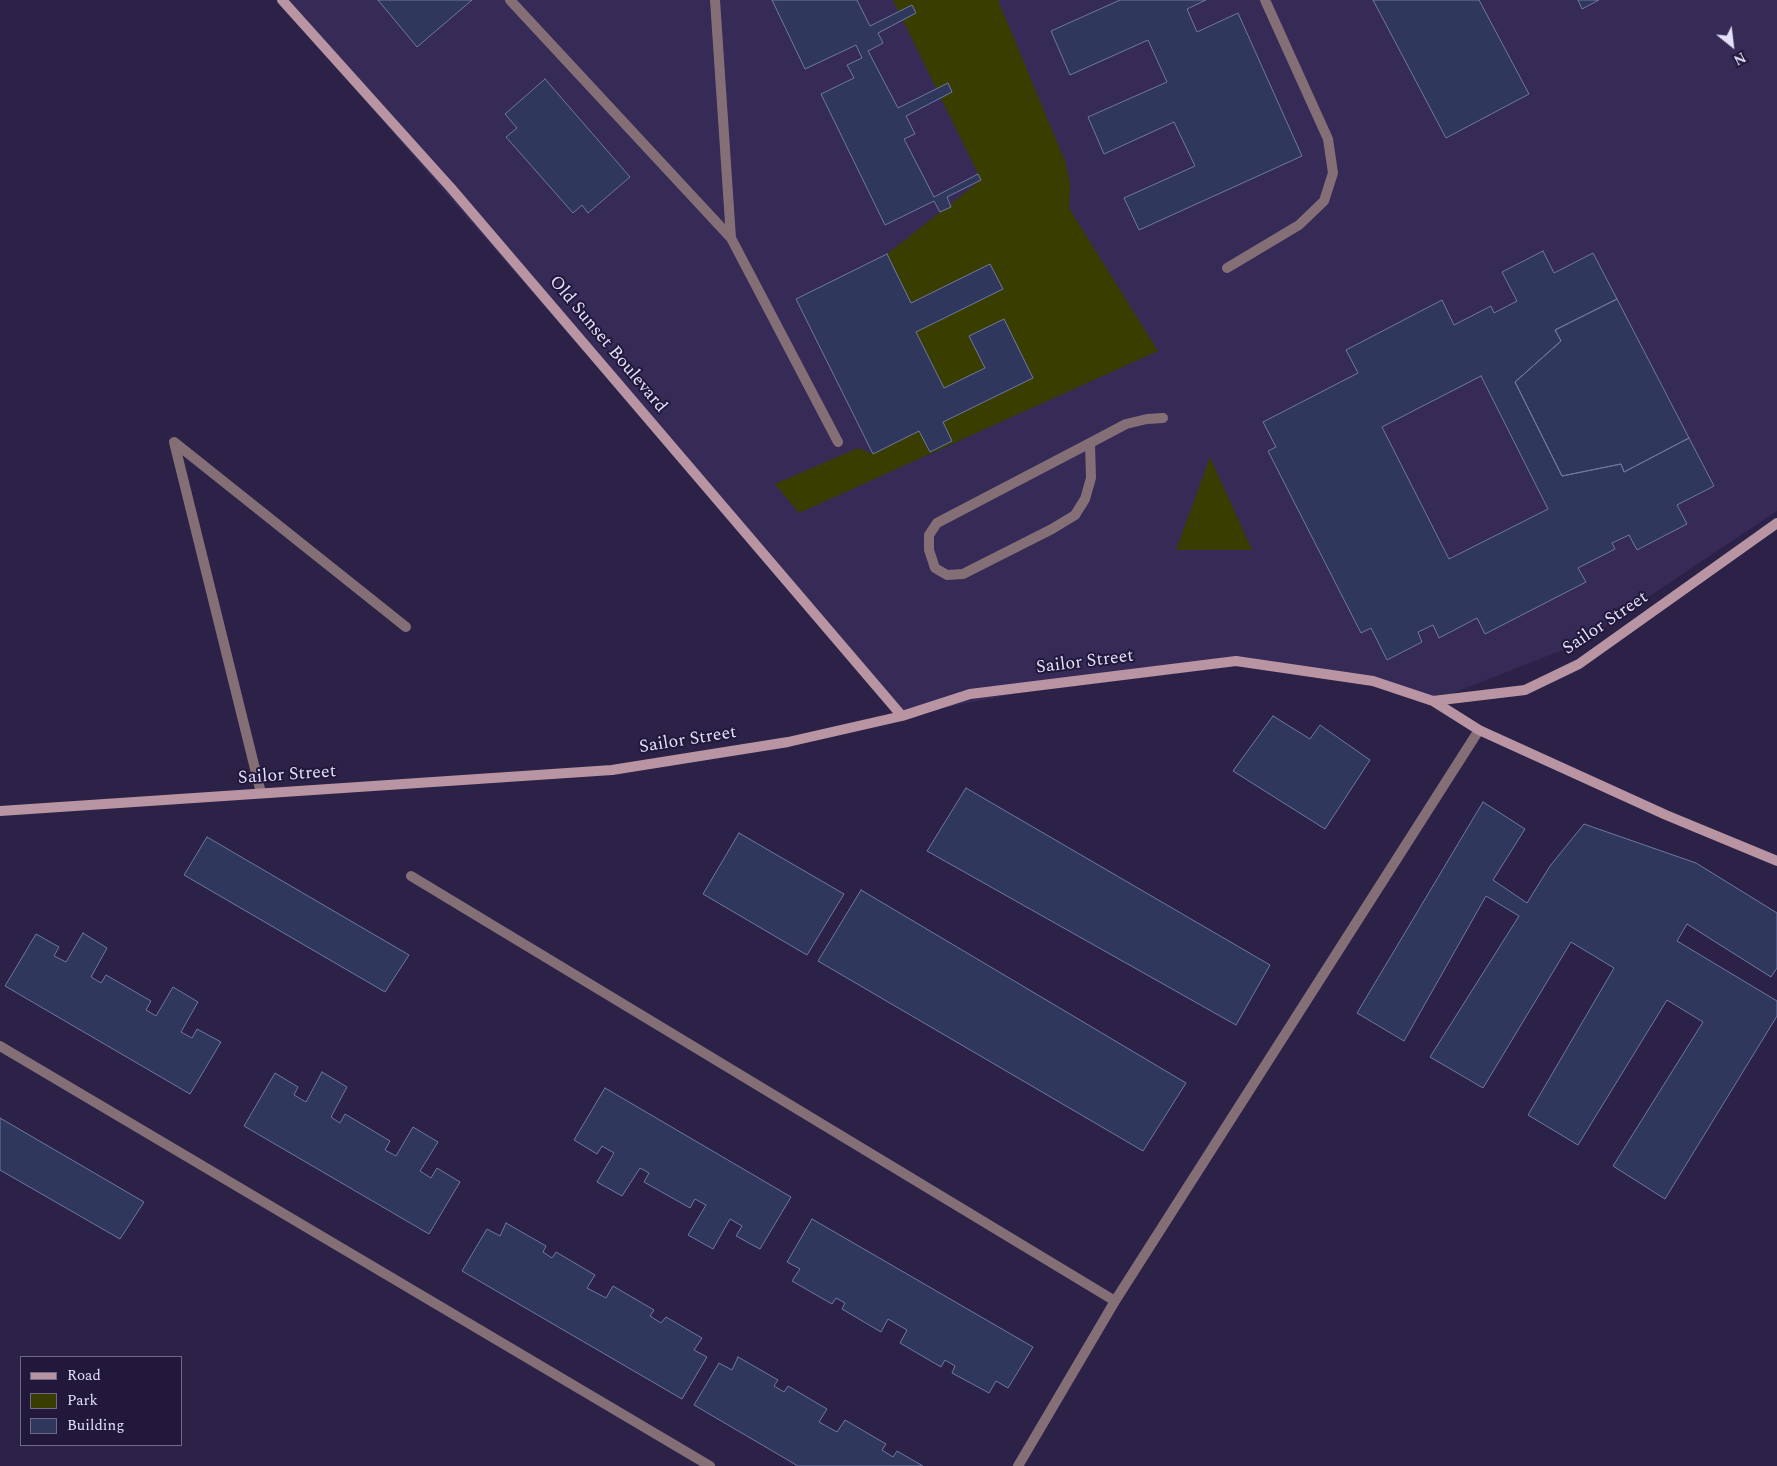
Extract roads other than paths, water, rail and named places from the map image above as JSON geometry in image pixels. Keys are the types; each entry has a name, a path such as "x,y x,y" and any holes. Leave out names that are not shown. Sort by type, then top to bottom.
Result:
{"street":[{"name":"Old Sunset Boulevard","path":"282,0 458,196 902,716"},
{"path":"510,0 731,238 838,442"},
{"path":"715,0 731,238"},
{"path":"1227,268 1299,225 1324,201 1333,173 1328,139 1265,0"},
{"path":"1090,443 1091,478 1085,499 1075,515 1052,529 963,574 947,576 935,568 929,550 928,535 937,523 1126,424 1147,418 1163,418"},
{"path":"261,793 174,442 406,627"},
{"name":"Sailor Street","path":"0,811 612,770 788,742 902,716 970,694 1236,661 1373,681 1433,701 1525,690 1579,664 1777,523"},
{"path":"1433,701 1479,730 1666,815 1777,860"},
{"path":"1018,1466 1115,1301 1479,730"},
{"path":"411,876 1115,1301"},
{"path":"0,1046 710,1466"}]}
